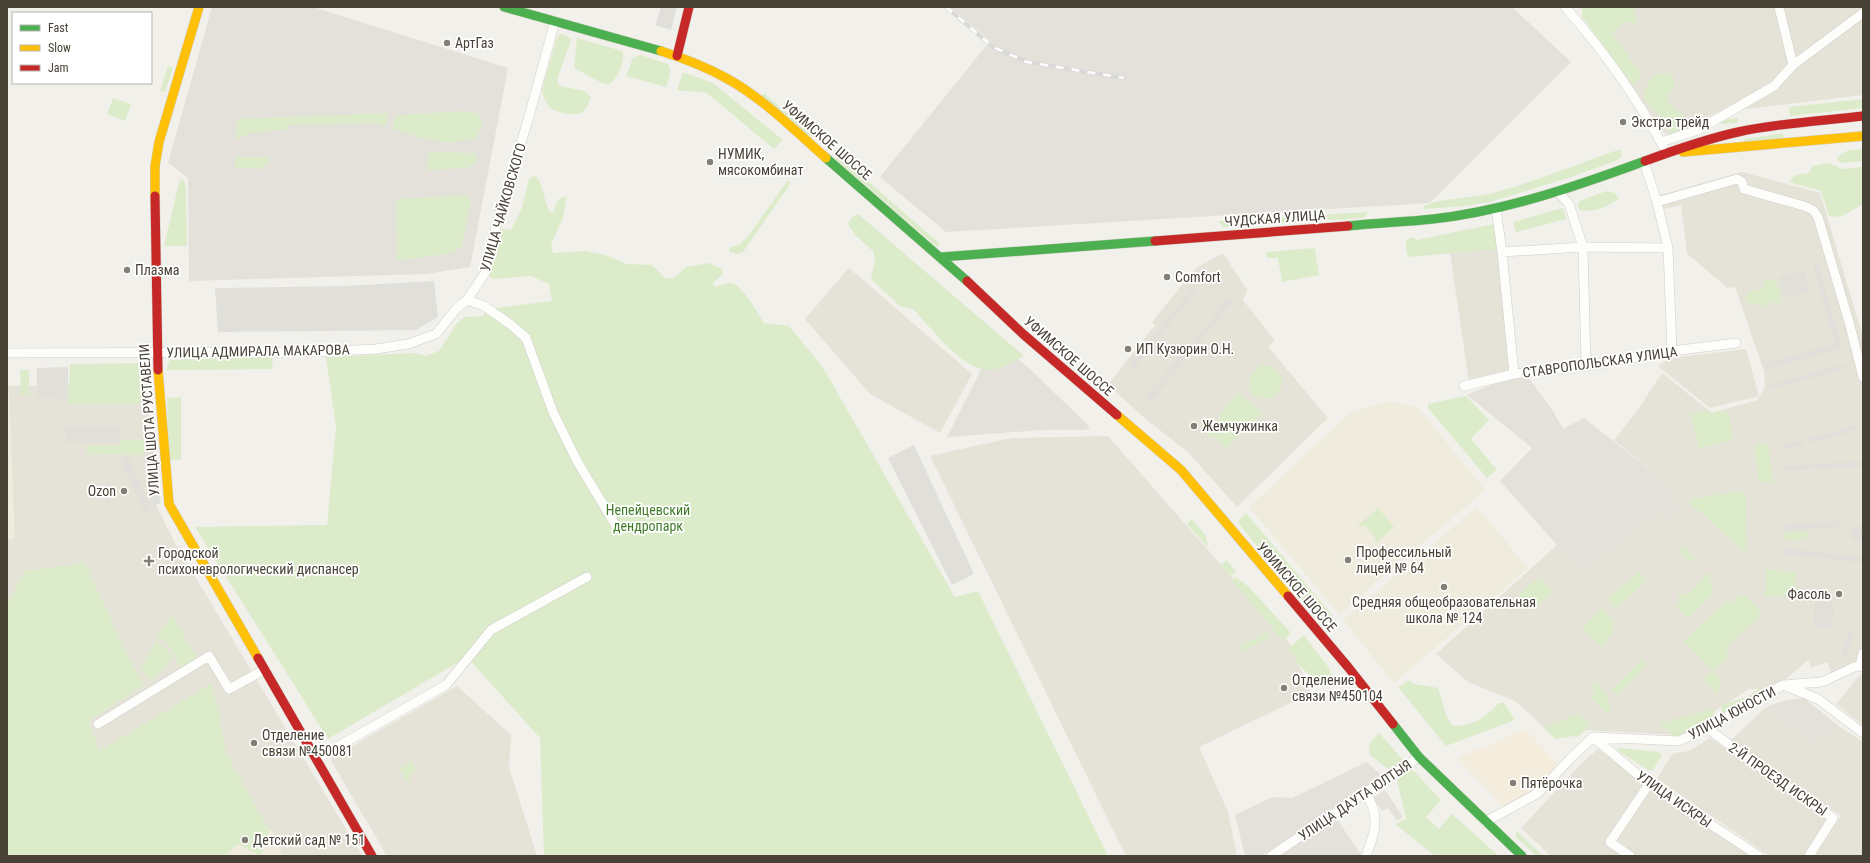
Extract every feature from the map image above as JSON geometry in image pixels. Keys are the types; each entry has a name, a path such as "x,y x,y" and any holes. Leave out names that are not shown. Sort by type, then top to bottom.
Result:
{"main road":[{"name":"УЛИЦА ШОТА РУСТАВЕЛИ","path":"199,7 156,155 154,195 157,352 170,504 372,856"},
{"name":"УФИМСКОЕ ШОССЕ","path":"504,7 677,56 726,78 762,103 941,257 1023,334 1181,470 1348,667 1419,757 1522,856"},
{"path":"677,56 689,7"},
{"path":"1669,153 1737,132 1777,125 1863,116"},
{"path":"1737,132 1734,140 1740,148"},
{"path":"1669,153 1740,148 1863,136"},
{"name":"ЧУДСКАЯ УЛИЦА","path":"941,257 1434,219 1496,208 1557,191 1606,176 1669,153"}],"street":[{"path":"1566,7 1614,67 1669,153"},
{"path":"1779,7 1793,66"},
{"path":"1661,142 1698,130 1774,86 1793,66 1863,13"},
{"name":"УЛИЦА ЧАЙКОВСКОГО","path":"467,300 485,273 497,223 528,120 555,21"},
{"path":"1644,162 1657,202 1668,248 1672,351"},
{"path":"1657,202 1738,179 1742,182 1744,190 1804,206 1813,210 1818,217 1849,322 1863,377"},
{"path":"1557,191 1569,204 1583,247 1586,366"},
{"path":"1496,208 1502,252 1514,374"},
{"path":"1502,252 1583,247 1668,248"},
{"name":"УЛИЦА АДМИРАЛА МАКАРОВА","path":"7,353 314,352 376,349 402,345 436,334 456,309 467,300"},
{"path":"467,300 484,306 510,324 526,338 553,412 578,461 618,529"},
{"name":"СТАВРОПОЛЬСКАЯ УЛИЦА","path":"1464,386 1514,374 1586,366 1672,351 1736,343"},
{"path":"316,759 446,686 491,630 587,577"},
{"path":"1862,666 1863,653"},
{"path":"98,724 209,656 229,689 264,670"},
{"name":"УЛИЦА ЮНОСТИ","path":"1593,737 1679,741 1707,728 1784,685 1822,682 1862,666"},
{"path":"1784,685 1818,699 1863,733"},
{"name":"2-Й ПРОЕЗД ИСКРЫ","path":"1707,728 1765,771 1833,818 1809,856"},
{"path":"1485,822 1538,793 1570,758 1593,737"},
{"name":"УЛИЦА ИСКРЫ","path":"1593,737 1649,784 1759,856"},
{"name":"УЛИЦА ДАУТА ЮЛТЫЯ","path":"1271,856 1419,757"},
{"path":"1630,856 1610,842 1649,784"},
{"path":"1366,792 1374,806 1376,823 1366,856"}],"shaded area":[{"path":"212,7 313,7 508,68 470,267 426,274 189,281 188,178 168,163"},
{"path":"661,7 677,7 671,30 655,25"},
{"path":"950,7 1512,7 1571,62 1430,203 946,232 880,177 990,41"},
{"path":"1584,7 1863,7 1863,95 1715,113 1692,127 1671,135 1664,133 1583,14"},
{"path":"1742,172 1820,193 1863,337 1863,657 1854,664 1832,674 1827,662 1811,668 1808,660 1774,689 1749,689 1678,735 1545,728 1515,701 1468,682 1436,654 1557,545 1582,573 1648,520 1658,510 1671,519 1668,484 1614,440 1639,408 1662,373 1712,413 1757,400 1765,387 1764,371 1735,287 1728,288 1687,254 1681,205 1661,210 1657,196"},
{"path":"1498,249 1513,373 1469,383 1450,252"},
{"path":"1223,253 1247,290 1243,300 1275,341 1268,347 1328,418 1237,507 1188,452 1148,421 1108,385 1155,325 1152,322 1196,268"},
{"path":"1818,264 1842,348 1765,370 1763,364 1835,344 1813,265"},
{"path":"849,268 972,374 940,433 870,394 805,319"},
{"path":"1804,270 1810,291 1785,298 1779,277"},
{"path":"434,281 438,317 416,330 218,332 215,288 347,286"},
{"path":"1193,286 1197,289 1134,369 1130,365"},
{"path":"1228,298 1233,301 1197,347 1192,343"},
{"path":"996,340 1031,370 1090,427 1086,430 1042,430 947,437"},
{"path":"1746,349 1759,396 1710,408 1658,366 1671,358"},
{"path":"1183,351 1189,355 1152,401 1146,397"},
{"path":"1845,364 1846,368 1771,389 1770,385"},
{"path":"68,367 68,399 37,398 37,368"},
{"path":"1527,376 1551,408 1563,429 1584,418 1668,484 1678,506 1671,519 1658,511 1582,573 1500,481 1532,448 1467,395 1505,379"},
{"path":"147,384 157,507 174,541 362,856 138,856 7,643 7,386"},
{"path":"7,393 9,393 15,539 7,539"},
{"name":"Профессильный лицей № 64","path":"1389,401 1419,408 1485,490 1339,614 1249,507 1349,414"},
{"path":"1857,425 1859,429 1810,443 1809,438"},
{"path":"65,426 119,426 119,442 66,442"},
{"path":"1108,436 1289,642 1311,693 1199,747 1228,812 1237,856 1126,856 930,456 1011,438"},
{"path":"1804,440 1805,444 1785,450 1784,445"},
{"path":"148,442 153,442 156,485 161,503 153,506 149,486"},
{"path":"914,445 974,574 952,585 888,458"},
{"path":"127,455 152,508 145,513 120,460"},
{"path":"1863,461 1863,466 1815,469 1815,464"},
{"path":"1812,464 1812,469 1785,471 1785,466"},
{"name":"Средняя общеобразовательная школа № 124","path":"1477,507 1528,568 1394,683 1343,620"},
{"path":"1841,521 1842,527 1786,531 1785,525"},
{"path":"1863,525 1863,540 1852,541 1851,526"},
{"path":"1781,548 1863,557 1862,563 1781,554"},
{"path":"1816,601 1834,603 1832,628 1813,626"},
{"path":"1849,631 1854,633 1846,658 1840,657"},
{"path":"1860,675 1863,677 1863,725 1836,704"},
{"path":"457,686 511,735 509,767 537,856 387,856 330,759"},
{"path":"1804,698 1840,727 1812,742 1766,707 1783,701"},
{"path":"1766,707 1812,742 1840,727 1863,742 1863,856 1813,856 1841,816 1730,741"},
{"path":"1526,729 1559,766 1522,799 1505,808 1459,760 1460,757"},
{"path":"1710,738 1828,818 1804,856 1770,856 1657,779 1672,754 1691,750"},
{"path":"1598,749 1646,784 1605,843 1623,856 1551,856 1521,828 1583,762"},
{"path":"1367,762 1382,776 1262,856 1245,856 1235,815 1272,797 1292,798"},
{"path":"1649,788 1751,856 1636,856 1616,842"},
{"path":"1385,790 1403,817 1397,821 1388,808 1382,811 1373,798"},
{"path":"1336,818 1362,856 1280,856"},
{"name":"Детский сад № 151","path":"249,824 273,831 283,856 194,856"}],"green space":[{"path":"1582,7 1634,7 1637,23 1634,24 1625,22 1612,34 1641,73 1641,77 1636,83 1632,84 1582,17"},
{"path":"560,34 563,34 571,39 557,80 558,84 560,86 585,91 591,97 586,109 577,114 568,114 552,109 546,103 543,95 542,89 557,38"},
{"path":"577,38 622,51 622,64 616,78 610,84 604,84 574,68"},
{"path":"640,55 668,64 670,73 666,87 626,76 633,58"},
{"path":"168,66 173,68 165,92 160,91"},
{"path":"683,72 713,83 783,140 774,149 707,93 677,90"},
{"path":"1667,72 1674,77 1674,85 1666,100 1687,119 1688,123 1674,133 1670,132 1664,122 1644,98 1644,93 1650,80 1656,74"},
{"path":"764,93 812,135 806,136 761,97"},
{"path":"113,98 131,104 125,121 107,114"},
{"path":"1863,99 1863,108 1790,116 1789,107"},
{"path":"466,111 478,113 483,121 477,137 455,142 445,142 425,139 393,129 395,115"},
{"path":"388,113 386,126 379,126 378,123 289,125 287,129 251,133 236,139 237,119"},
{"path":"1738,118 1738,122 1721,124 1721,121"},
{"path":"1783,133 1784,139 1744,142 1744,139"},
{"path":"1863,149 1863,161 1842,163 1837,160 1838,156 1849,150"},
{"path":"1621,150 1622,156 1618,160 1568,178 1490,202 1466,206 1424,209 1423,206 1440,201 1493,193 1524,184"},
{"path":"428,152 475,153 477,158 473,165 467,168 428,170"},
{"path":"838,155 939,243 939,246 937,247 835,159"},
{"path":"235,157 269,157 270,161 262,169 235,168"},
{"path":"1830,163 1842,169 1863,167 1863,204 1841,217 1829,216 1821,191 1789,182 1795,175 1809,173 1812,166"},
{"name":"Непейцевский дендропарк","path":"533,176 537,177 540,182 547,205 552,214 558,200 567,195 563,218 551,244 553,253 585,251 605,255 627,264 652,265 666,279 675,277 686,267 710,263 722,269 723,274 713,283 715,287 728,283 735,284 754,306 764,323 789,326 822,366 955,597 978,591 1108,856 544,856 540,738 467,657 328,739 195,527 327,525 336,427 326,357 416,353 426,356 439,351 457,323 465,317 483,316 489,309 552,301 549,284 531,276 494,279 490,277 488,267 497,256 497,231 502,229 511,230 522,208 529,179"},
{"path":"180,179 184,180 186,189 187,246 164,246"},
{"path":"788,180 790,182 788,187 743,252 738,254 729,252 729,248 740,244 749,235"},
{"path":"1607,191 1615,193 1619,198 1606,207 1585,211 1580,210 1577,205 1581,200"},
{"path":"466,195 471,200 462,246 453,253 397,261 396,199"},
{"path":"1563,208 1566,219 1516,232 1513,222"},
{"path":"1369,212 1363,218 1223,227 1218,221"},
{"path":"858,214 1024,356 1003,367 989,370 979,368 958,356 913,309 901,307 871,279 875,261 873,251 855,235 848,224 852,217"},
{"path":"1494,224 1498,249 1408,257 1406,240 1411,237 1417,240"},
{"path":"1315,248 1319,275 1282,282 1278,258 1267,258 1266,252"},
{"path":"1768,279 1777,282 1782,302 1773,304 1769,301 1763,307 1756,304 1747,303 1745,299 1746,296 1752,291 1763,289 1765,285 1764,280"},
{"path":"273,356 272,369 166,370 170,360"},
{"path":"148,363 144,397 137,404 68,404 70,364"},
{"path":"1260,365 1272,366 1276,369 1282,381 1280,390 1276,395 1270,398 1256,396 1251,392 1249,386 1250,378"},
{"path":"20,370 29,370 29,394 21,395"},
{"path":"1238,392 1263,413 1226,448 1211,434 1209,437 1205,434 1220,417 1219,416"},
{"path":"1466,396 1489,420 1471,439 1497,470 1487,478 1428,408 1428,404"},
{"path":"181,397 181,460 169,460 167,398"},
{"path":"1708,410 1712,413 1720,410 1729,413 1733,440 1699,449 1690,415"},
{"path":"120,440 144,440 144,455 120,455"},
{"path":"1768,443 1773,482 1759,483 1754,445"},
{"path":"120,445 120,454 87,455 87,446"},
{"path":"1739,491 1745,493 1746,497 1747,549 1743,551 1689,502 1691,499"},
{"path":"1378,508 1394,527 1376,543 1374,536 1366,526 1356,527"},
{"path":"1246,513 1332,615 1321,624 1239,524 1239,520"},
{"path":"1192,519 1206,536 1208,548 1187,524"},
{"path":"1807,531 1809,538 1797,540 1786,539 1782,533"},
{"path":"1683,546 1694,558 1690,562 1679,551"},
{"path":"1227,560 1236,572 1229,576 1221,565"},
{"path":"85,563 126,652 144,685 89,721 99,751 211,684 220,718 226,753 269,830 261,856 238,844 224,856 7,856 7,604 24,571"},
{"path":"1766,569 1796,573 1794,595 1781,597 1765,595"},
{"path":"1639,572 1647,581 1614,610 1608,598"},
{"path":"1708,572 1713,587 1711,596 1691,616 1687,617 1676,608 1680,603 1678,594 1689,595"},
{"path":"1236,577 1248,586 1291,633 1283,641 1232,580"},
{"path":"1540,577 1553,592 1531,611 1518,595"},
{"path":"1740,595 1746,597 1762,614 1725,649 1731,655 1714,670 1722,681 1717,694 1705,682 1705,677 1712,670 1684,641 1727,600 1731,604"},
{"path":"1601,608 1611,618 1614,626 1603,647 1582,630"},
{"path":"172,615 197,658 181,669 170,646 157,636"},
{"path":"1267,632 1270,638 1242,651 1239,646"},
{"path":"1304,635 1329,668 1332,677 1325,682 1319,681 1308,674 1288,649"},
{"path":"156,641 174,656 152,682 141,670"},
{"path":"1642,659 1647,664 1617,696 1612,689"},
{"path":"1409,680 1414,684 1438,688 1446,715 1452,726 1473,723 1483,717 1499,703 1504,703 1515,720 1446,746 1398,687"},
{"path":"1597,681 1609,701 1611,709 1607,714 1590,696 1595,692 1591,686"},
{"path":"1761,687 1763,691 1721,716 1722,704 1748,697"},
{"path":"1715,709 1712,721 1675,738 1660,723"},
{"path":"1579,714 1591,725 1578,737 1574,736 1555,739 1543,727"},
{"path":"1379,733 1405,762 1391,771 1370,755 1369,744"},
{"path":"1619,748 1659,752 1662,755 1653,770 1648,770 1617,750"},
{"path":"413,761 416,771 408,776 411,782 407,782 399,768"},
{"path":"1411,768 1441,800 1426,817 1439,829 1452,814 1499,856 1435,856 1395,824 1406,819 1397,780"},
{"path":"1516,830 1543,856 1536,856 1516,837"}],"railway":[{"path":"946,7 993,47 1027,62 1124,78"}],"traffic: fast":[{"path":"504,7 661,51"},
{"path":"826,158 967,281"},
{"path":"1348,226 1433,219 1487,210 1514,204 1567,188 1645,161"},
{"path":"941,257 1155,241"},
{"path":"1393,724 1419,757 1522,856"}],"traffic: slow":[{"path":"155,196 155,166 159,142 199,7"},
{"path":"661,51 702,66 740,86 778,115 826,158"},
{"path":"1683,152 1863,136"},
{"path":"158,370 169,504 258,658"},
{"path":"1117,415 1181,470 1288,596"}],"traffic: jam":[{"path":"677,56 689,7"},
{"path":"1645,161 1702,141 1738,132 1784,124 1863,116"},
{"path":"155,196 158,370"},
{"path":"1155,241 1348,226"},
{"path":"967,281 1023,334 1117,415"},
{"path":"1288,596 1348,667 1393,724"},
{"path":"258,658 372,856"}],"place":[{"name":"АртГаз","path":"447,43"},
{"name":"Экстра трейд","path":"1623,122"},
{"name":"НУМИК, мясокомбинат","path":"710,162"},
{"name":"Плазма","path":"127,270"},
{"name":"Comfort","path":"1167,277"},
{"name":"ИП Кузюрин О.Н.","path":"1128,349"},
{"name":"Жемчужинка","path":"1194,426"},
{"name":"Ozon","path":"124,491"},
{"name":"Профессильный лицей № 64","path":"1348,560"},
{"name":"Городской психоневрологический диспансер","path":"149,561"},
{"name":"Средняя общеобразовательная школа № 124","path":"1444,587"},
{"name":"Фасоль","path":"1839,594"},
{"name":"Отделение связи №450104","path":"1284,688"},
{"name":"Отделение связи №450081","path":"254,743"},
{"name":"Пятёрочка","path":"1513,783"},
{"name":"Детский сад № 151","path":"245,840"}]}
